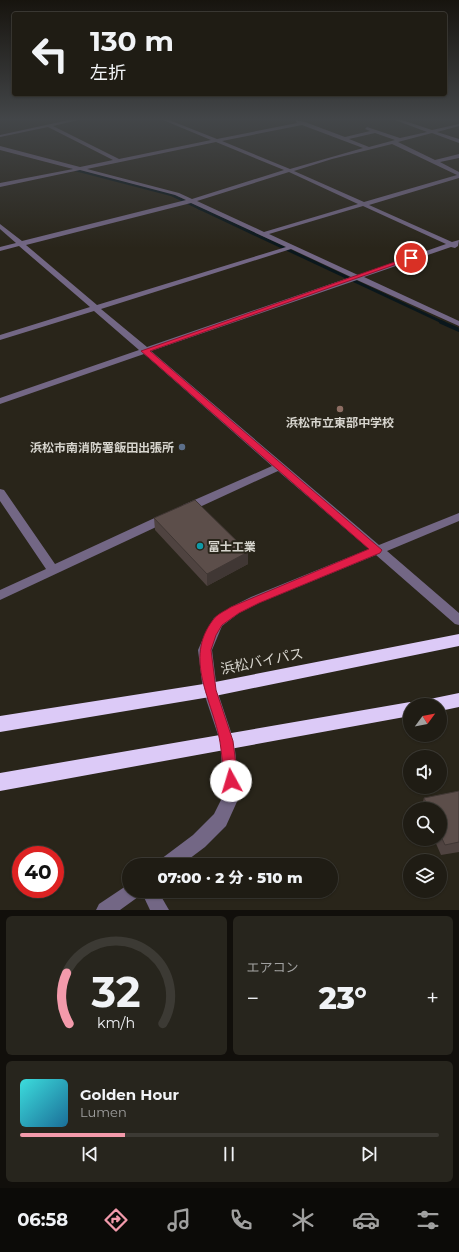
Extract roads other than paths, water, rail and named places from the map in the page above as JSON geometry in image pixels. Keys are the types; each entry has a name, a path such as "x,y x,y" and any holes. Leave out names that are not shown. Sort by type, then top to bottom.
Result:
{"highway":[{"name":"浜松バイパス","path":"0,724 210,690 459,640"},
{"path":"447,702 459,700"},
{"path":"0,782 403,710"}],"street":[{"path":"56,162 177,194 459,324"},
{"path":"0,185 105,162"},
{"path":"269,162 457,245"},
{"path":"0,249 191,201 315,162"},
{"path":"436,162 459,175"},
{"path":"262,234 459,175"},
{"path":"0,226 459,620"},
{"path":"0,401 357,277 457,245"},
{"path":"0,338 291,247"},
{"path":"0,595 280,466"},
{"path":"0,492 53,570"},
{"path":"176,858 199,841 220,820 232,795 227,741 210,690 205,650 211,634 218,622 235,610 255,600 459,517"},
{"path":"105,910 122,898"},
{"path":"153,898 160,910"}],"waterway":[{"path":"72,169 172,195 201,209"},
{"path":"199,208 444,323"},
{"path":"441,322 459,330"}],"place":[{"name":"浜松市立東部中学校","path":"340,409"},
{"name":"浜松市南消防署飯田出張所","path":"182,447"},
{"name":"富士工業","path":"200,546"}]}
